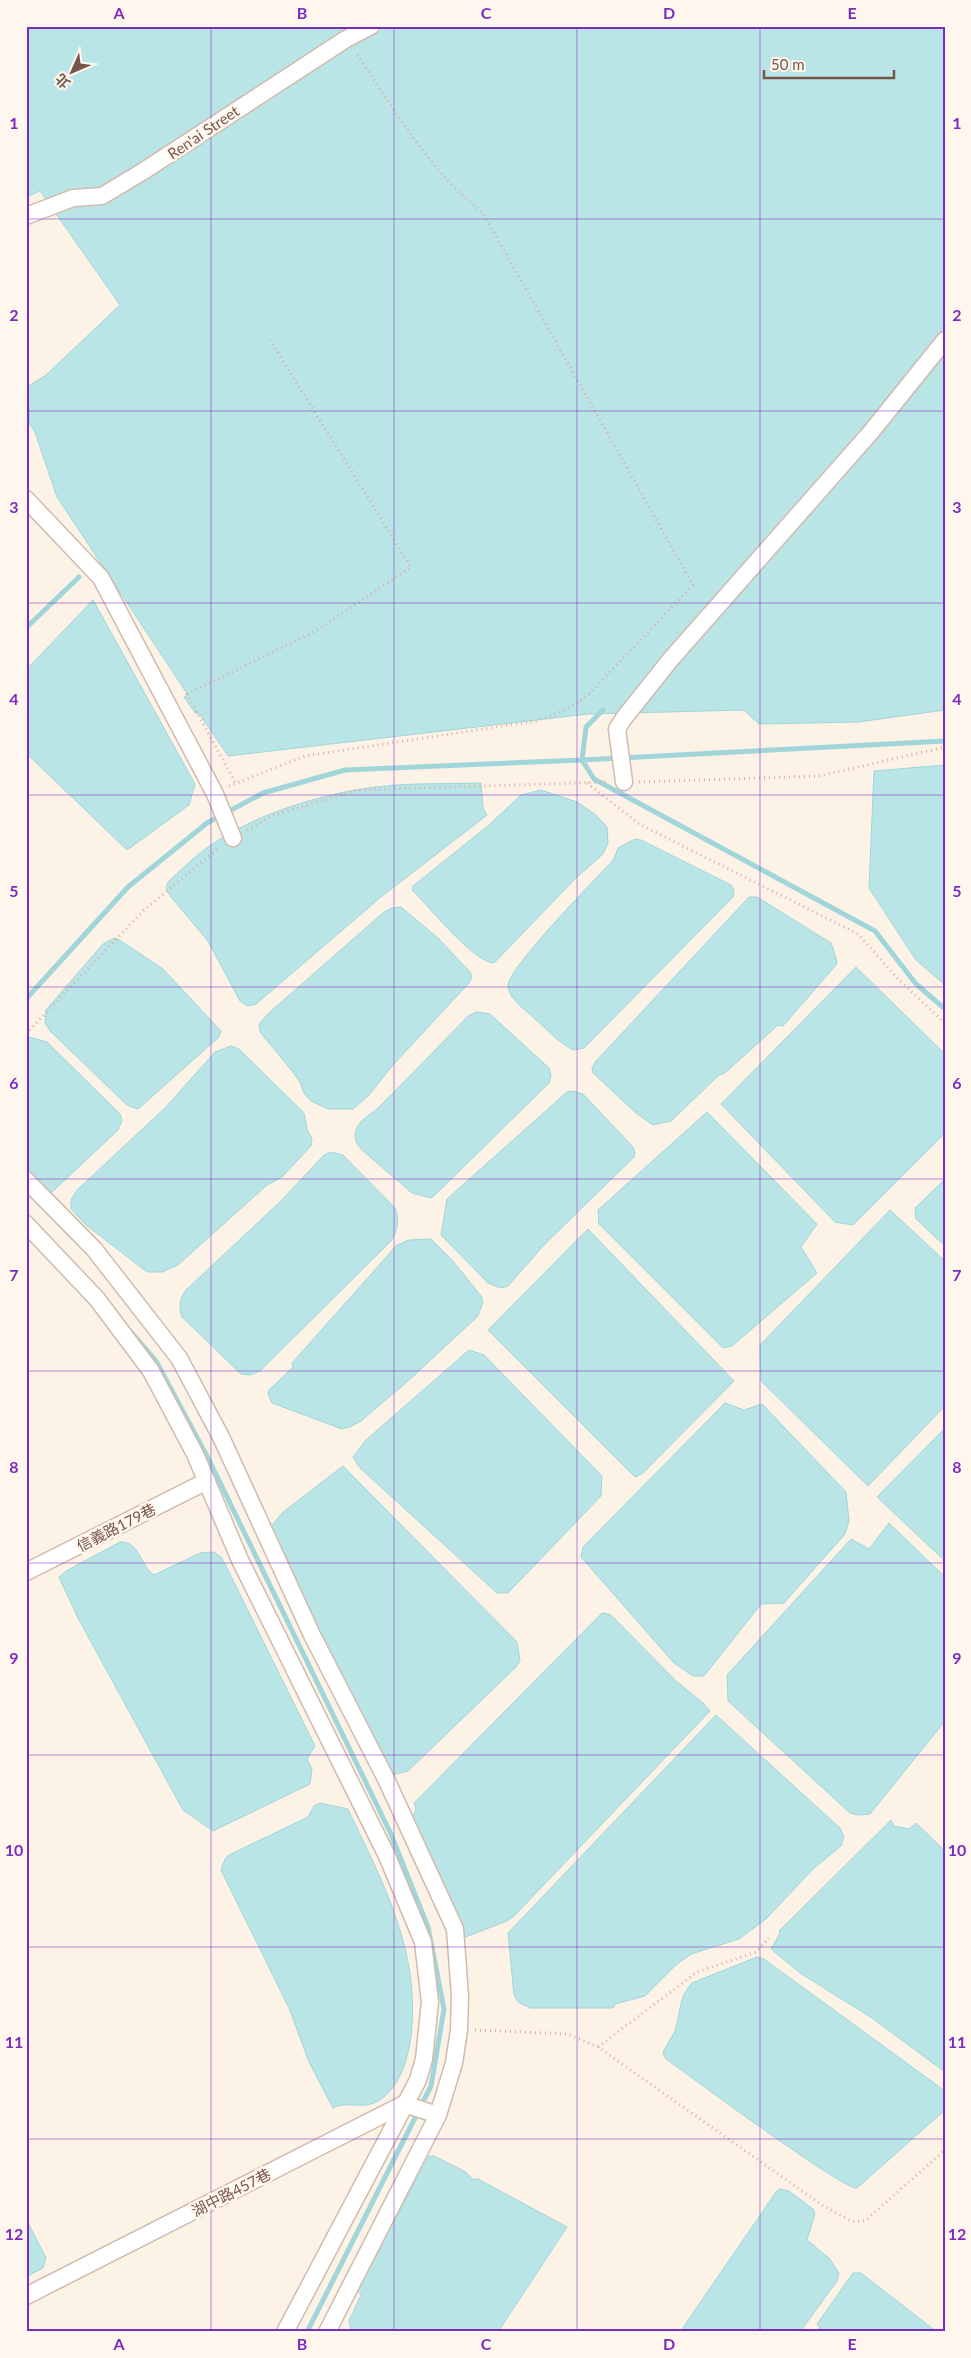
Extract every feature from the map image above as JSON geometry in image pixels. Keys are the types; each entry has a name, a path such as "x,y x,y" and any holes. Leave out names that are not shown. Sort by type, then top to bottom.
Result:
{"street":[{"name":"Ren'ai Street","path":"26,216 73,198 102,196 346,39 371,26"},
{"path":"624,782 617,729 624,718 671,659 871,432 945,340"},
{"path":"26,499 101,578 224,811 231,834"},
{"path":"26,1180 94,1249 179,1358 221,1437 312,1635 386,1779 455,1929 460,1996 459,2030 454,2062 438,2115 327,2332"},
{"path":"26,1224 97,1299 151,1372 195,1454 240,1560 387,1856 423,1942 430,2002 424,2058 418,2080 285,2332"},
{"name":"信義路179巷","path":"26,1572 206,1481"},
{"path":"404,2104 438,2115"},
{"name":"湖中路457巷","path":"26,2296 404,2104"}],"path":[{"path":"215,794 235,782 305,756 536,721 561,713 579,703 590,693 693,585 483,214 440,174 346,39"},
{"path":"235,782 187,694 314,632 411,567 270,340"},
{"path":"26,1034 143,910 231,834 274,815 358,790 819,776 945,747"},
{"path":"586,783 639,824 858,934 898,979 945,1023"},
{"path":"598,2047 697,1972 756,1952 769,1938"},
{"path":"466,2030 567,2034 598,2047 822,2205 851,2221 865,2221 945,2150"}],"water":[{"path":"26,26 945,26 945,710 858,722 759,724 744,710 588,714 228,756 199,713 196,714 184,697 188,695 57,497 35,432 30,425 27,387 46,375 120,305 40,191 26,197"},
{"path":"93,600 195,784 189,805 127,850 26,753 26,670"},
{"path":"945,765 945,985 916,960 869,888 874,771"},
{"path":"481,783 483,808 487,815 381,897 256,1004 248,1006 240,1001 208,941 171,897 166,888 168,882 193,859 228,834 298,804 348,791 373,787 407,784"},
{"path":"541,790 577,802 596,815 607,827 608,843 603,854 575,879 494,963 485,960 463,944 412,890 413,886 489,825 521,795"},
{"path":"635,839 641,840 731,885 734,890 733,897 584,1048 574,1050 558,1040 519,1004 509,992 508,987 511,977 521,962 554,923 614,859 618,848"},
{"path":"749,897 757,897 831,943 837,961 836,965 783,1026 778,1025 725,1073 719,1075 671,1121 653,1125 636,1113 593,1073 592,1068 596,1061"},
{"path":"401,907 438,938 470,972 472,977 469,983 393,1065 369,1095 353,1109 328,1109 311,1101 304,1093 300,1082 260,1032 259,1024 270,1012 384,912 392,908"},
{"path":"114,938 163,969 221,1031 219,1037 138,1109 127,1105 50,1031 45,1023 46,1010 103,944"},
{"path":"856,967 945,1054 945,1133 853,1225 835,1222 721,1104"},
{"path":"477,1012 490,1014 549,1068 551,1075 549,1083 435,1195 431,1198 412,1193 362,1150 355,1139 356,1130 361,1122 377,1109 468,1016"},
{"path":"26,1036 47,1042 120,1114 122,1121 118,1130 49,1195 26,1175"},
{"path":"231,1046 239,1049 304,1113 307,1129 312,1139 311,1146 282,1177 267,1185 178,1265 162,1272 147,1272 86,1225 71,1209 71,1200 77,1190 165,1108 215,1052"},
{"path":"573,1091 583,1094 633,1147 634,1157 544,1245 508,1286 500,1288 488,1283 441,1235 447,1199 567,1092"},
{"path":"707,1112 817,1224 801,1247 817,1273 732,1346 723,1348 599,1224 598,1210"},
{"path":"330,1152 343,1155 395,1208 398,1225 395,1233 391,1241 260,1371 250,1375 241,1374 182,1317 180,1310 181,1299 187,1289 281,1201 323,1156"},
{"path":"945,1179 945,1246 916,1219 915,1208"},
{"path":"890,1210 945,1261 945,1406 868,1486 761,1381 760,1345"},
{"path":"588,1229 734,1381 643,1473 635,1477 488,1330"},
{"path":"431,1239 452,1260 481,1296 483,1302 478,1316 408,1381 361,1421 350,1427 341,1429 272,1403 268,1394 269,1390 293,1367 292,1363 397,1245 409,1240"},
{"path":"469,1350 484,1355 602,1476 601,1496 508,1593 497,1593 360,1468 353,1457 366,1440"},
{"path":"725,1403 744,1410 762,1404 846,1492 849,1521 845,1534 784,1603 761,1604 704,1676 693,1676 674,1663 581,1557 583,1547"},
{"path":"945,1428 945,1561 877,1497"},
{"path":"343,1466 517,1642 520,1661 516,1667 408,1771 392,1775 385,1767 270,1528 282,1513"},
{"path":"889,1523 945,1577 945,1721 870,1814 857,1815 850,1813 728,1701 727,1675 851,1539 869,1549"},
{"path":"120,1542 132,1545 149,1571 154,1575 200,1553 214,1552 222,1558 315,1746 307,1759 312,1769 310,1784 213,1831 183,1810 78,1618 59,1577 66,1571"},
{"path":"602,1613 613,1617 676,1681 710,1711 514,1916 507,1921 463,1938 409,1824 416,1809 414,1803"},
{"path":"716,1715 840,1828 844,1837 841,1846 814,1868 766,1919 739,1939 691,1954 676,1965 645,1996 615,2004 613,2008 530,2008 518,2002 514,1995 508,1933"},
{"path":"320,1803 348,1809 386,1891 405,1947 413,2006 408,2052 400,2076 392,2089 379,2101 372,2104 346,2105 333,2108 309,2062 289,2008 221,1870 225,1859 229,1855 308,1817 314,1806"},
{"path":"891,1820 894,1826 909,1829 916,1823 945,1851 945,2072 872,2018 800,1973 771,1949 780,1933 779,1931"},
{"path":"757,1957 764,1959 945,2091 945,2110 857,2188 846,2184 797,2153 666,2059 663,2053 675,2030 681,2004 688,1987 692,1983"},
{"path":"429,2156 434,2156 466,2172 472,2179 478,2179 567,2227 498,2332 351,2331 349,2321 361,2295 357,2290"},
{"path":"780,2189 789,2191 813,2209 815,2214 807,2240 829,2258 839,2273 837,2281 800,2332 680,2332 776,2192"},
{"path":"26,2219 46,2258 43,2268 26,2277"},
{"path":"853,2273 861,2273 937,2332 816,2332 820,2327 817,2324"}],"waterway":[{"path":"26,628 79,577"},
{"path":"603,710 586,727 582,760 594,779 875,931 916,984 945,1009"},
{"path":"26,999 128,887 207,823 263,793 345,770 945,741"},
{"path":"130,1331 156,1361 209,1460 390,1832 428,1927 444,2009 431,2086 307,2332"}]}
